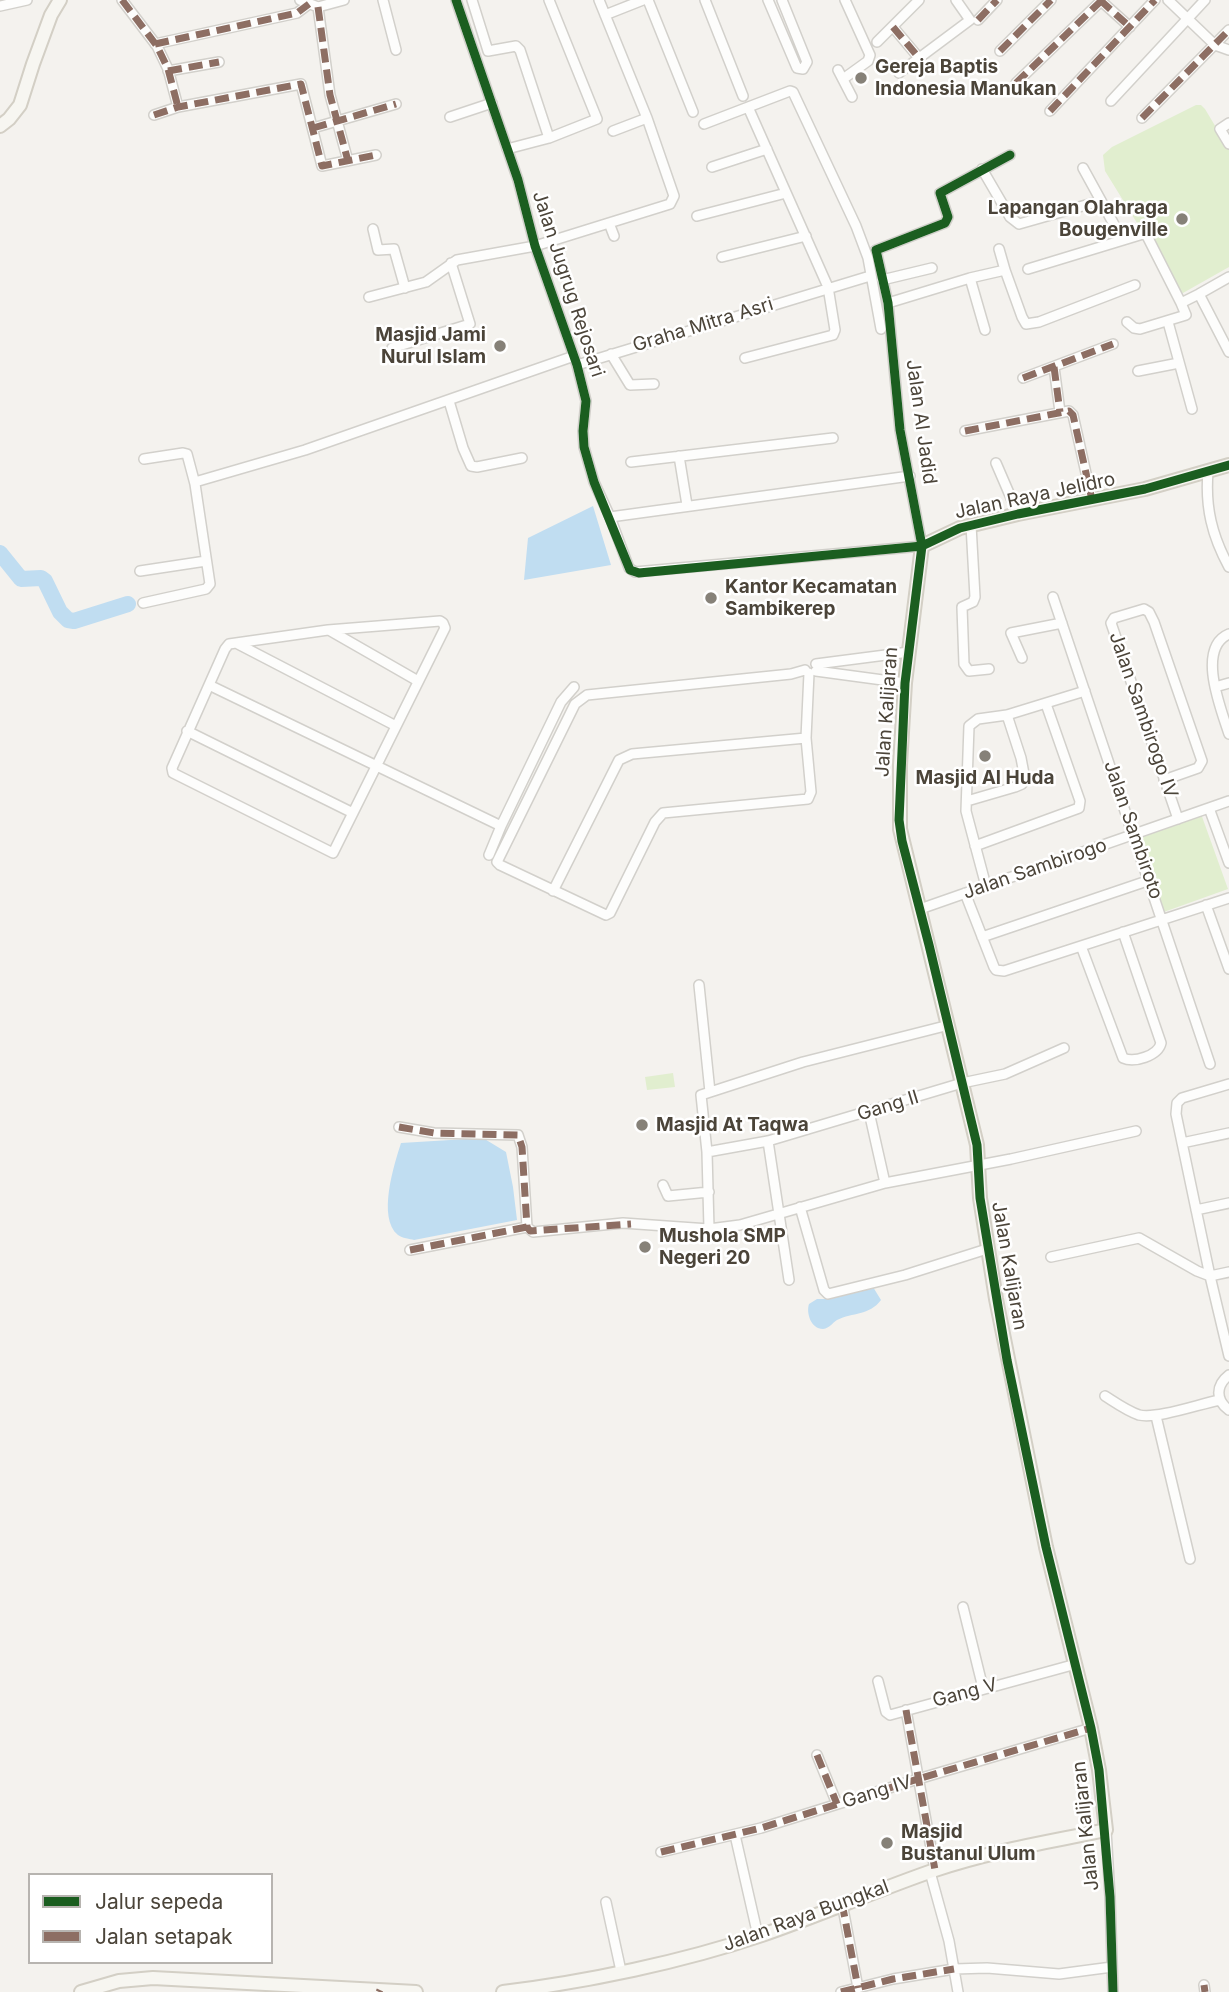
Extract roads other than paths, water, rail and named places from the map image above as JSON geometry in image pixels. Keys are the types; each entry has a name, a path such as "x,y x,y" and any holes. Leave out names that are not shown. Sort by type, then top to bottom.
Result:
{"street":[{"path":"0,6 27,0"},
{"path":"0,126 20,105 37,51 60,0"},
{"path":"122,0 155,44 169,71 178,107"},
{"path":"155,44 298,13 309,4 344,0"},
{"path":"383,0 396,50"},
{"name":"Jalan Jugrug Rejosari","path":"456,0 507,149 535,246 576,360 586,401 584,447 594,482 629,568 639,573"},
{"path":"472,0 488,51 516,46 520,50 550,138"},
{"path":"507,149 550,138 595,121 597,116 549,0"},
{"path":"369,297 429,280 457,260 535,246 670,204 674,196 647,118 599,0"},
{"path":"605,15 645,0 693,112"},
{"path":"705,0 743,96"},
{"path":"768,0 797,68 803,69 807,62 782,0"},
{"path":"845,0 870,56 868,61 841,75 852,97"},
{"path":"877,42 919,0"},
{"path":"899,73 970,20 956,0"},
{"path":"978,20 997,0"},
{"path":"1000,51 1051,0"},
{"path":"1016,83 1101,0 1130,27"},
{"path":"1050,111 1155,0"},
{"path":"1168,0 1215,45 1229,50"},
{"path":"1111,101 1205,0"},
{"path":"309,4 336,123 348,161"},
{"path":"893,27 919,58"},
{"path":"1142,118 1229,30"},
{"path":"169,71 219,62"},
{"path":"153,115 178,107 300,84 321,166 376,155"},
{"path":"704,124 793,92 856,226 868,258 881,329"},
{"path":"450,117 492,103"},
{"path":"313,128 396,104"},
{"path":"745,358 835,334 828,287 748,107"},
{"path":"613,131 647,118"},
{"path":"1229,123 1220,129 1229,145"},
{"path":"712,167 766,149"},
{"path":"1010,155 982,169 1010,217 1019,224 1100,201"},
{"path":"1083,168 1122,239"},
{"name":"Jalan Al Jadid","path":"922,546 900,430 888,303 876,250 945,223 948,217 940,193 982,169"},
{"path":"697,216 786,193"},
{"path":"609,223 614,236"},
{"path":"373,229 378,251 394,248 405,288"},
{"path":"1028,269 1122,239 1143,234 1147,236 1186,315 1140,329 1134,328 1127,321"},
{"path":"722,257 806,236"},
{"path":"999,248 1026,324 1039,322 1135,285"},
{"path":"392,348 470,324 451,263"},
{"path":"882,280 932,268"},
{"path":"888,303 1005,270"},
{"name":"Graha Mitra Asri","path":"576,360 611,354 870,276"},
{"path":"1181,303 1229,277"},
{"path":"970,278 985,330"},
{"path":"1199,293 1229,352"},
{"path":"1168,321 1192,409"},
{"path":"1023,378 1113,344"},
{"path":"611,354 630,385 654,384"},
{"name":"Jalan Jugrug Rejosari","path":"195,482 305,450 576,360"},
{"path":"1138,372 1179,363"},
{"path":"1054,368 1060,412"},
{"path":"449,401 471,466 522,458"},
{"path":"965,430 1069,411 1073,415 1092,500"},
{"path":"631,462 833,438"},
{"path":"143,603 206,589 210,584 189,457 185,453 144,459"},
{"path":"679,456 687,505"},
{"path":"996,463 1018,514"},
{"name":"Jalan Raya Jelidro","path":"639,573 922,546 971,525 1145,489 1229,465"},
{"path":"1208,472 1208,511 1213,533 1229,567"},
{"path":"610,517 910,476"},
{"path":"971,525 975,597 972,602 962,607 964,664 968,671 989,669"},
{"name":"Jalan Kalijaran","path":"922,546 905,683 900,828 977,1146 979,1191 987,1249 1033,1488 1099,1770 1106,1830 1113,1992"},
{"path":"140,571 206,561"},
{"name":"Jalan Sambiroto","path":"1053,597 1135,834 1210,1064"},
{"name":"Jalan Sambirogo IV","path":"1164,779 1198,768 1202,763 1154,622 1149,612 1144,609 1114,618 1111,622 1164,779 1178,819"},
{"path":"442,621 445,628 333,853 194,785 172,771 187,731 225,649 234,642 328,630 442,621"},
{"path":"1022,658 1011,633 1062,623"},
{"path":"328,630 418,681"},
{"path":"1229,634 1220,638 1216,645 1213,673 1214,687 1229,734"},
{"path":"234,642 396,726"},
{"path":"812,670 806,738 811,792 808,799 663,813 655,822 610,913 606,915 500,865 498,858 575,704 587,695 791,674 812,670 909,652"},
{"path":"812,670 905,683"},
{"path":"1214,687 1229,683"},
{"path":"209,685 501,826"},
{"path":"489,855 561,702 574,687"},
{"path":"986,886 966,811 969,726 985,717 1007,715 1085,691"},
{"path":"975,846 1079,808 1080,801 1046,704"},
{"path":"967,800 1015,787 1025,779 1007,715"},
{"path":"187,731 353,814"},
{"path":"553,891 619,760 623,757 806,738"},
{"path":"533,758 545,764"},
{"name":"Jalan Sambirogo","path":"920,909 1229,801"},
{"path":"1209,808 1227,851 1229,863"},
{"path":"982,937 1150,880"},
{"path":"965,893 996,970 1008,969 1229,898"},
{"path":"1206,905 1225,942 1229,969"},
{"path":"1081,946 1123,1058 1128,1061 1156,1053 1161,1044 1123,932"},
{"path":"699,985 710,1092"},
{"path":"709,1229 707,1152 701,1095 803,1062 949,1026"},
{"name":"Gang II","path":"707,1152 768,1140 962,1083 1004,1074 1065,1048"},
{"path":"1229,1083 1182,1098 1177,1103 1182,1143 1229,1356"},
{"path":"869,1112 886,1183"},
{"path":"399,1128 434,1133 518,1135 522,1147 527,1227 533,1232 623,1223 709,1229 740,1225 886,1183 1136,1131"},
{"path":"1182,1143 1229,1133"},
{"path":"768,1140 789,1280"},
{"path":"663,1185 668,1196 709,1192"},
{"path":"1196,1210 1229,1203"},
{"path":"800,1207 824,1290 828,1294 905,1275 987,1249"},
{"path":"410,1250 527,1227"},
{"path":"1051,1257 1139,1238 1188,1267 1210,1276 1229,1272"},
{"path":"1229,1375 1219,1387 1220,1400 1229,1410"},
{"path":"1105,1396 1133,1413 1156,1416 1220,1400"},
{"path":"1156,1416 1190,1559"},
{"path":"963,1607 983,1688"},
{"name":"Gang V","path":"878,1681 888,1714 1076,1664"},
{"path":"906,1710 932,1871 949,1941 957,1992"},
{"name":"Gang IV","path":"661,1852 735,1835 1091,1728"},
{"path":"817,1755 836,1804"},
{"name":"Jalan Raya Bungkal","path":"503,1992 621,1972 706,1952 758,1936 932,1871 1023,1847 1106,1830"},
{"path":"735,1835 758,1936"},
{"path":"606,1902 621,1972"},
{"path":"842,1903 858,1988"},
{"path":"841,1992 926,1972 954,1969 987,1968 1046,1974 1112,1967"},
{"path":"81,1992 138,1978 198,1978 416,1992"}],"water":[{"path":"593,506 611,565 524,580 528,538"},
{"path":"483,1138 506,1152 517,1220 414,1240 398,1235 392,1227 388,1204 391,1177 401,1143"},
{"path":"873,1287 881,1300 871,1309 837,1320 823,1329 815,1326 809,1316 809,1304 817,1299 830,1299"}],"waterway":[{"path":"0,553 21,579 41,578 45,581 60,612 68,620 74,621 128,604"}],"place":[{"name":"Gereja Baptis Indonesia Manukan","path":"861,78"},
{"name":"Lapangan Olahraga Bougenville","path":"1182,219"},
{"name":"Masjid Jami Nurul Islam","path":"500,346"},
{"name":"Kantor Kecamatan Sambikerep","path":"711,598"},
{"name":"Masjid Al Huda","path":"985,756"},
{"name":"Masjid At Taqwa","path":"642,1125"},
{"name":"Mushola SMP Negeri 20","path":"645,1247"},
{"name":"Masjid Bustanul Ulum","path":"887,1843"}]}
